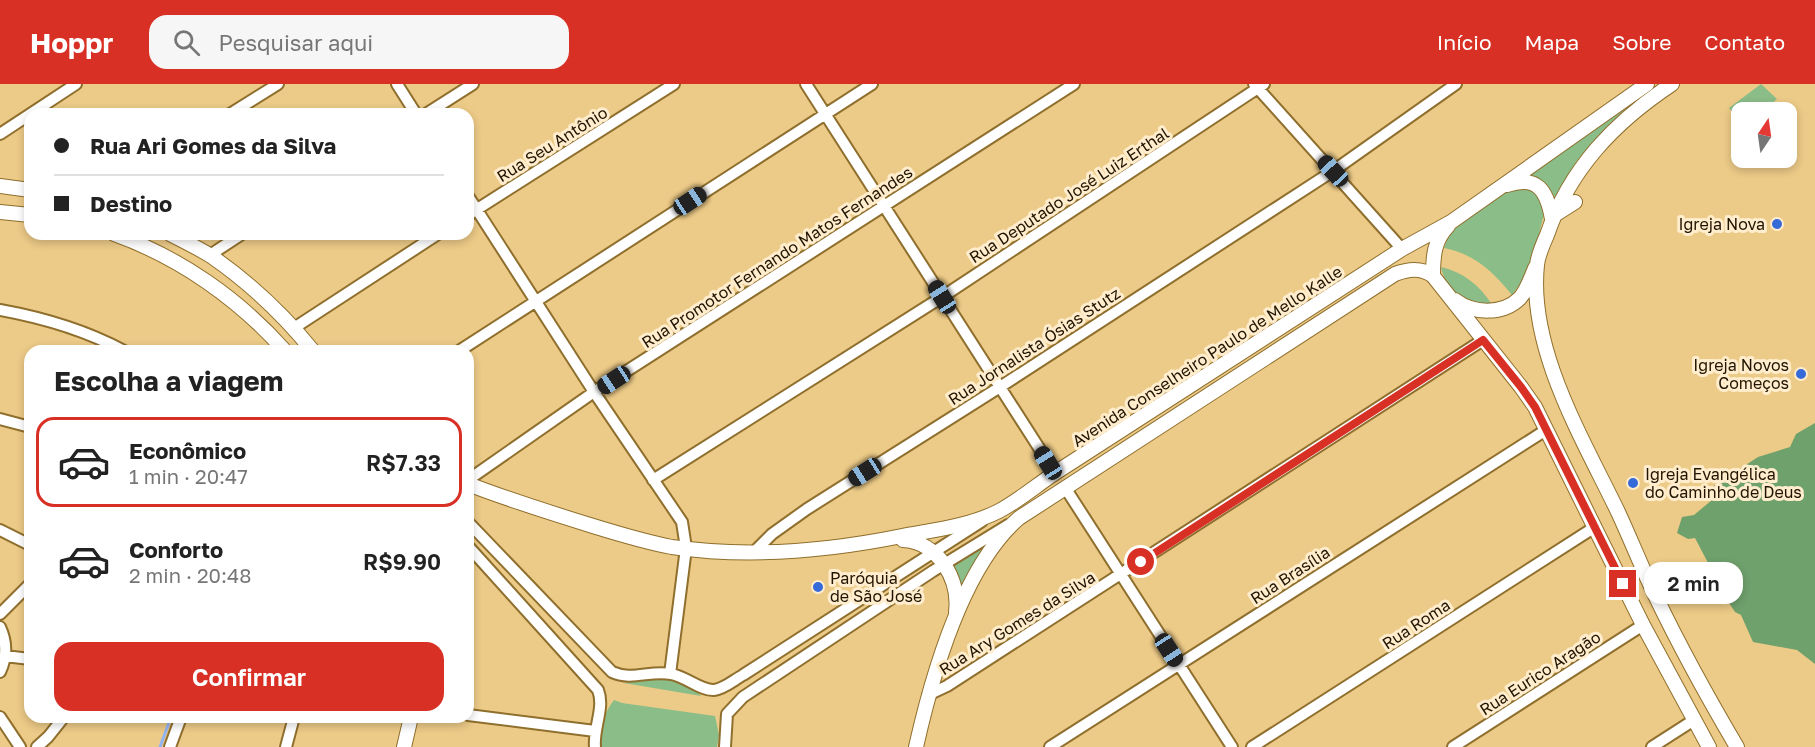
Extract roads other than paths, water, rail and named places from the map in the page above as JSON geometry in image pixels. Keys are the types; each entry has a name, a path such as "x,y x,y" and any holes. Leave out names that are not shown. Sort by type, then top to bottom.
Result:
{"main road":[{"path":"1647,84 1451,222 1443,230 1436,244 1433,276 1535,407 1643,625 1709,747"},
{"path":"1449,295 1470,308 1486,311 1500,309 1520,298 1537,264 1553,217 1572,182 1602,142 1622,121 1640,105 1672,84"},
{"path":"1502,186 1522,181 1539,187 1549,201 1553,217"},
{"path":"0,186 24,189"},
{"path":"1553,217 1575,202"},
{"path":"0,212 24,214"},
{"name":"Avenida Conselheiro Paulo de Mello Kalle","path":"1000,511 1055,473 1402,249 1451,222"},
{"path":"128,240 164,256 206,281 241,308 274,345"},
{"path":"181,240 210,255 260,293 308,345"},
{"path":"1537,264 1538,304 1543,339 1553,373 1583,443 1612,499 1655,595 1708,698 1737,747"},
{"name":"Avenida Conselheiro Paulo de Mello Kalle","path":"1019,518 1395,274 1422,270 1433,276"},
{"path":"474,484 522,504 607,530 686,548 755,551 804,549 883,540 950,527 1000,511"},
{"path":"916,747 928,695 955,620 976,572 988,552 1019,518"},
{"path":"883,540 913,541 935,552 952,579 955,589 957,599 955,620"},
{"path":"404,747 410,723"}],"street":[{"path":"40,108 76,84"},
{"path":"240,108 278,84"},
{"path":"397,84 412,108"},
{"path":"435,108 473,84"},
{"name":"Rua Seu Antônio","path":"474,211 674,84"},
{"path":"806,84 1055,473"},
{"path":"468,345 872,84"},
{"name":"Rua Promotor Fernando Matos Fernandes","path":"474,478 594,392 1074,84"},
{"name":"Rua Jornalista Ósias Stutz","path":"755,551 772,534 807,509 1333,171 1456,84"},
{"path":"1258,86 1402,249"},
{"name":"Rua Deputado José Luiz Erthal","path":"653,480 942,297 1258,86"},
{"path":"0,134 24,118"},
{"path":"474,215 536,301 682,522 686,548 670,674 651,673 631,677 619,675 604,667 474,528"},
{"path":"210,255 233,240"},
{"path":"294,328 429,240"},
{"path":"0,310 66,325 113,345"},
{"name":"Rua Ary Gomes da Silva","path":"928,695 947,686 1121,575 1483,340"},
{"path":"0,419 24,425"},
{"name":"Rua Brasília","path":"1050,747 1546,429"},
{"path":"1066,489 1232,747"},
{"name":"Avenida Conselheiro Paulo de Mello Kalle","path":"670,674 709,690 722,688 1000,511"},
{"name":"Avenida Conselheiro Paulo de Mello Kalle","path":"729,747 726,718 730,710 743,697 943,565 1019,518"},
{"name":"Rua Roma","path":"1252,747 1595,527"},
{"path":"0,530 24,542"},
{"path":"474,553 599,694 601,701 595,731 595,747"},
{"path":"0,614 24,590"},
{"name":"Rua Eurico Aragão","path":"1453,747 1643,625"},
{"path":"0,627 6,656 0,672"},
{"path":"6,656 24,658"},
{"path":"474,716 595,731"},
{"path":"0,717 20,747"},
{"path":"1652,747 1694,720"},
{"path":"38,747 59,723"},
{"path":"170,747 179,723"},
{"path":"286,747 292,723"}],"waterway":[{"path":"160,747 169,723"}],"place":[{"name":"Igreja Nova","path":"1777,224"},
{"name":"Igreja Novos Começos","path":"1801,374"},
{"name":"Igreja Evangélica do Caminho de Deus","path":"1633,483"},
{"name":"Paróquia de São José","path":"818,587"}]}
